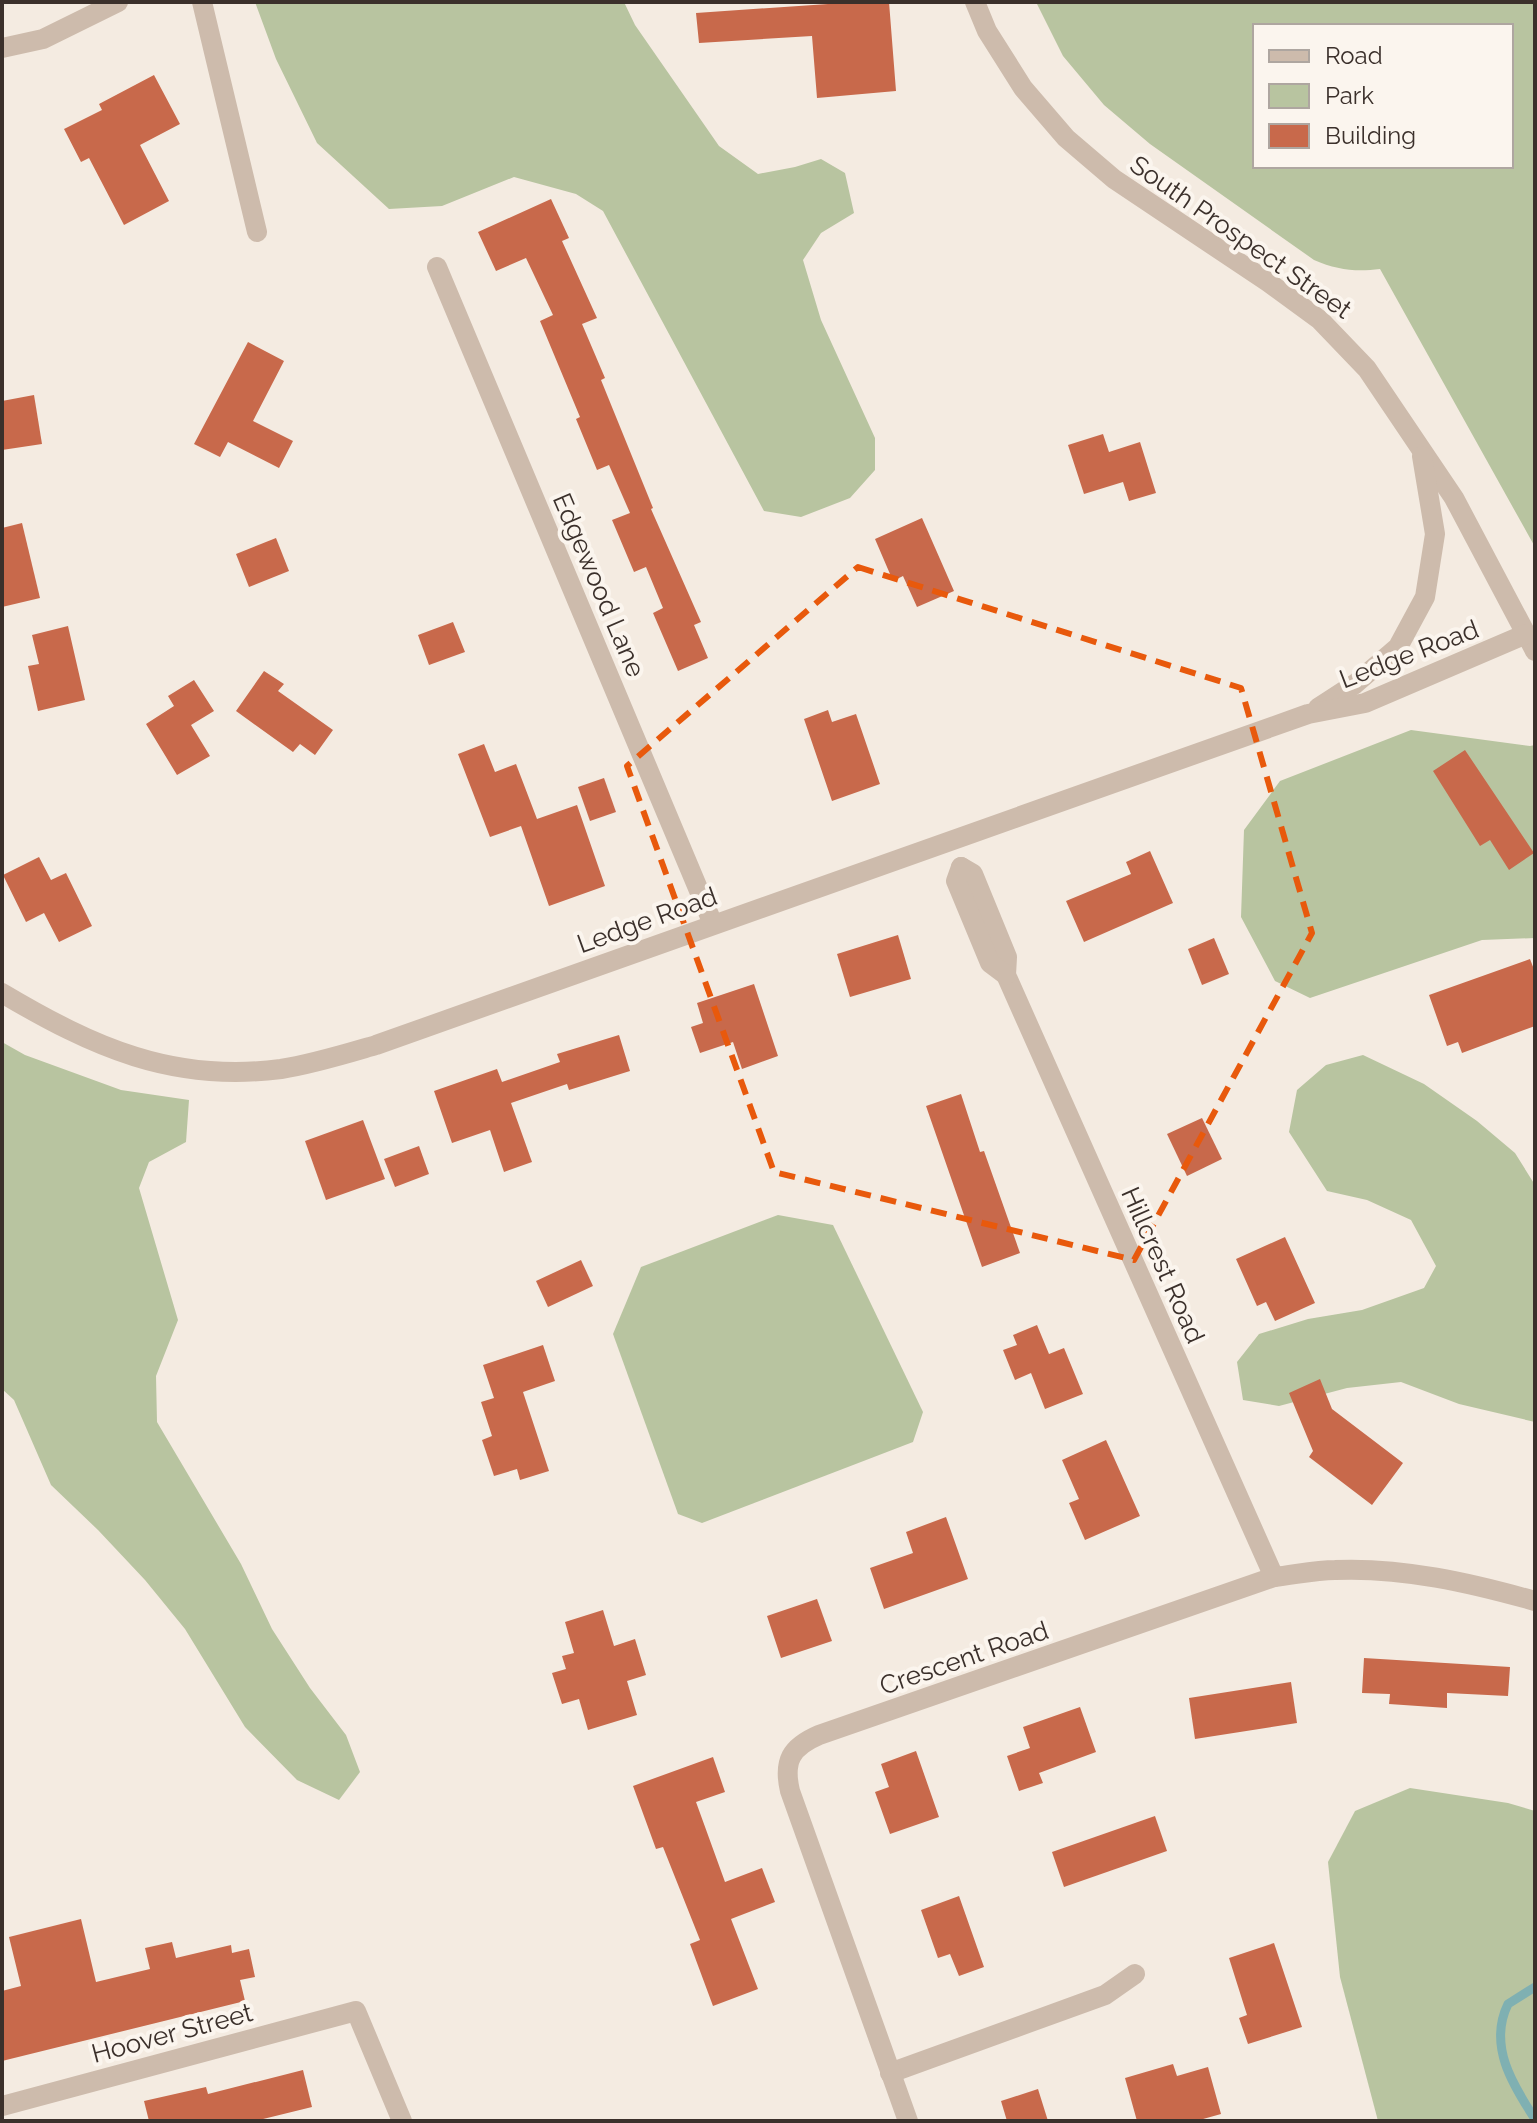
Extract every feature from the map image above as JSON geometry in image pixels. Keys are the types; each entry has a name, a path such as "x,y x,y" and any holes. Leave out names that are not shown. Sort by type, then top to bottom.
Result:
{"street":[{"path":"2,48 43,39 118,2"},
{"path":"202,2 257,232"},
{"name":"South Prospect Street","path":"975,2 987,31 1023,88 1066,138 1114,179 1320,320 1367,369 1454,498 1530,642"},
{"name":"Edgewood Lane","path":"437,267 713,924"},
{"name":"Ledge Road","path":"1308,714 1355,684 1398,647 1425,597 1435,534 1421,452"},
{"name":"Ledge Road","path":"2,993 74,1034 124,1054 190,1069 253,1071 321,1061 376,1045 1308,714 1365,703 1530,642"},
{"name":"Hillcrest Road","path":"951,841 961,867 956,881 990,963 1006,975 1274,1577"},
{"name":"Crescent Road","path":"908,2121 790,1791 787,1776 794,1750 819,1735 1274,1577 1334,1570 1382,1571 1488,1588 1535,1601"},
{"path":"890,2073 1105,1995 1135,1974"},
{"name":"Hoover Street","path":"2,2106 356,2011 402,2121"}],"highlighted area":[{"path":"858,567 1241,688 1312,933 1134,1260 774,1172 627,766"}],"green space":[{"path":"255,2 624,2 635,25 719,146 758,174 821,159 845,173 854,213 821,233 803,260 821,320 875,438 875,470 850,498 801,517 764,511 603,211 576,194 514,177 442,206 389,209 317,143 276,59"},
{"path":"1036,2 1535,2 1535,547 1380,269 1347,269 1314,260 1150,144 1104,105 1063,56"},
{"path":"1411,730 1535,745 1535,938 1482,940 1310,998 1275,981 1241,917 1244,830 1280,781"},
{"path":"2,1042 25,1055 121,1090 189,1100 186,1142 149,1162 139,1188 178,1320 156,1376 157,1422 241,1564 272,1629 310,1688 346,1735 360,1772 339,1800 297,1780 245,1727 185,1629 145,1580 51,1485 14,1400 2,1389"},
{"path":"1363,1055 1424,1084 1477,1121 1515,1153 1535,1185 1535,1422 1459,1404 1401,1382 1347,1388 1279,1406 1243,1400 1237,1362 1259,1334 1308,1319 1362,1310 1424,1288 1436,1266 1411,1220 1367,1200 1327,1191 1289,1132 1297,1090 1326,1065"},
{"path":"778,1215 833,1225 923,1412 913,1442 702,1523 678,1514 613,1334 641,1267"},
{"path":"1410,1788 1508,1803 1535,1811 1535,2121 1378,2121 1340,1977 1328,1862 1355,1811"}],"building":[{"path":"828,2 889,2 896,91 817,98 812,36 699,43 696,13"},
{"path":"154,75 180,124 140,145 169,201 124,225 89,158 81,162 64,129 102,110 99,104"},
{"path":"551,199 569,238 562,241 597,318 582,324 605,378 601,380 651,509 701,622 694,625 708,658 678,671 653,613 663,608 646,567 634,572 612,520 630,513 609,465 597,470 576,419 580,417 540,321 553,315 526,258 496,271 478,232"},
{"path":"248,342 284,361 253,421 293,441 279,468 228,442 220,457 194,444"},
{"path":"34,395 42,444 2,450 2,401"},
{"path":"1103,434 1109,452 1140,442 1156,493 1129,501 1123,482 1084,494 1068,445"},
{"path":"922,518 954,591 917,607 903,576 893,581 875,539"},
{"path":"22,523 40,598 2,607 2,528"},
{"path":"276,538 289,571 249,587 236,554"},
{"path":"453,622 465,652 429,665 418,635"},
{"path":"68,626 85,700 38,711 28,666 39,664 32,635"},
{"path":"264,671 284,684 278,691 333,730 315,755 300,744 293,752 236,711"},
{"path":"194,680 214,711 191,725 210,756 177,775 146,724 174,706 168,696"},
{"path":"828,710 832,722 856,714 880,784 832,801 804,719"},
{"path":"484,744 495,772 516,764 537,819 577,805 605,886 549,906 521,826 490,837 458,754"},
{"path":"1465,750 1534,853 1509,870 1490,840 1480,846 1433,771"},
{"path":"604,778 616,812 590,821 578,787"},
{"path":"1150,851 1173,903 1084,942 1066,901 1131,874 1126,862"},
{"path":"39,857 51,880 66,873 92,926 59,942 44,913 26,922 3,875"},
{"path":"898,935 911,979 850,997 837,954"},
{"path":"1214,938 1229,974 1202,985 1188,949"},
{"path":"1530,959 1535,972 1535,1026 1462,1053 1458,1042 1447,1046 1429,995"},
{"path":"754,984 778,1056 742,1069 733,1042 700,1053 691,1027 703,1023 697,1003"},
{"path":"619,1035 630,1071 569,1090 567,1084 511,1103 532,1162 504,1172 490,1130 452,1143 434,1091 497,1069 502,1082 560,1062 557,1054"},
{"path":"961,1094 1020,1253 982,1267 926,1106"},
{"path":"1202,1118 1222,1159 1187,1176 1167,1134"},
{"path":"363,1120 385,1179 326,1200 305,1141"},
{"path":"419,1146 429,1174 395,1187 384,1159"},
{"path":"1285,1237 1315,1303 1275,1321 1266,1302 1257,1306 1236,1259"},
{"path":"581,1260 593,1286 548,1307 536,1281"},
{"path":"1037,1325 1049,1354 1064,1348 1083,1394 1045,1409 1031,1373 1015,1380 1003,1350 1017,1345 1013,1335"},
{"path":"543,1345 555,1381 523,1392 549,1471 520,1480 517,1469 494,1476 482,1440 492,1436 481,1402 494,1398 483,1365"},
{"path":"1320,1379 1332,1409 1403,1463 1372,1505 1309,1457 1313,1451 1289,1393"},
{"path":"1106,1440 1140,1516 1085,1540 1069,1503 1079,1499 1062,1460"},
{"path":"946,1517 968,1579 884,1609 870,1568 913,1553 906,1532"},
{"path":"817,1599 832,1641 781,1658 767,1616"},
{"path":"603,1610 614,1646 635,1639 646,1675 627,1681 637,1715 588,1730 579,1699 562,1704 552,1673 566,1669 562,1656 574,1653 565,1622"},
{"path":"1364,1658 1510,1667 1508,1696 1447,1693 1447,1708 1389,1704 1390,1694 1362,1693"},
{"path":"1291,1682 1297,1723 1195,1739 1189,1698"},
{"path":"1080,1707 1096,1752 1039,1773 1043,1783 1019,1791 1007,1756 1030,1748 1023,1727"},
{"path":"916,1751 939,1817 890,1834 875,1792 889,1787 881,1764"},
{"path":"713,1757 725,1792 696,1802 725,1882 762,1868 775,1902 731,1919 758,1989 713,2006 690,1944 700,1940 663,1847 656,1849 633,1786"},
{"path":"1155,1816 1167,1851 1064,1887 1052,1852"},
{"path":"959,1896 984,1967 959,1976 950,1954 938,1958 921,1910"},
{"path":"81,1919 96,1982 150,1969 145,1948 172,1942 176,1958 231,1945 232,1953 249,1949 255,1977 240,1980 245,2001 2,2061 2,1991 21,1986 9,1937"},
{"path":"1274,1943 1302,2027 1248,2044 1239,2018 1247,2015 1229,1958"},
{"path":"1173,2064 1177,2076 1208,2067 1221,2114 1196,2121 1137,2121 1125,2078"},
{"path":"303,2070 312,2107 255,2121 149,2121 144,2101 206,2087 208,2094"},
{"path":"1038,2089 1048,2121 1007,2121 1001,2101"}],"waterway":[{"path":"1535,1987 1508,2004 1502,2019 1501,2034 1505,2064 1535,2119"}]}
